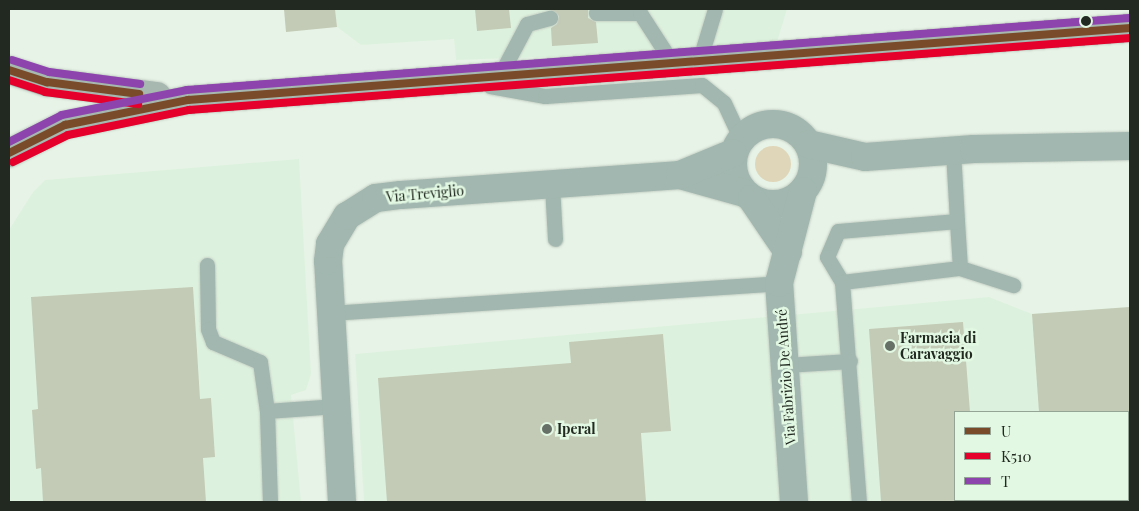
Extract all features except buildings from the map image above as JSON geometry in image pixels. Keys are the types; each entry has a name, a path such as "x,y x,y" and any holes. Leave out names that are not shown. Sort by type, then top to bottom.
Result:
{"main road":[{"path":"9,153 65,125 188,100 459,81 1130,28"},
{"path":"9,70 46,82 188,100"}],"street":[{"path":"680,176 737,146 759,126 782,124 792,128 808,144 812,156 807,185"},
{"path":"808,144 865,157 952,151 1130,146"},
{"path":"737,146 732,171 788,252"},
{"path":"680,176 748,196 784,203 807,185 865,157"},
{"name":"Via Treviglio","path":"342,502 330,314 330,244 337,227 357,207 376,198 401,195 680,176"},
{"name":"Via Fabrizio De André","path":"794,502 779,282 807,185"}],"lane":[{"path":"596,13 640,14 686,63 715,9"},
{"path":"499,77 527,24 550,18"},
{"path":"459,81 544,96 702,84 724,103 737,146"},
{"path":"952,151 960,268"},
{"path":"552,185 555,239"},
{"path":"859,502 850,361 842,282 827,257 838,231 957,221"},
{"path":"207,265 208,329 213,342 260,362 267,411 270,502"},
{"path":"842,282 960,268 1013,285"},
{"path":"330,314 779,282"},
{"path":"785,366 850,361"},
{"path":"267,411 336,406"}],"shaded area":[{"path":"335,9 787,9 777,42 684,52 456,60 454,39 361,45 337,27"},
{"path":"773,146 786,151 791,164 786,177 773,182 760,177 755,164 760,151"},
{"path":"299,159 311,374 306,390 291,395 301,502 9,502 9,230 33,192 45,180"},
{"path":"989,297 1032,314 1130,307 1130,502 364,502 355,354"}],"transit line":[{"name":"T","path":"9,142 62,115 187,90 1129,18"},
{"name":"U","path":"9,153 65,125 188,100 1130,28"},
{"name":"K510","path":"13,162 68,135 189,110 1130,38"},
{"name":"T","path":"12,60 49,72 140,84"},
{"name":"U","path":"9,70 47,82 139,94"},
{"name":"K510","path":"9,80 45,92 138,104"}],"place":[{"name":"Farmacia di Caravaggio","path":"890,346"},
{"name":"Iperal","path":"547,429"}]}
